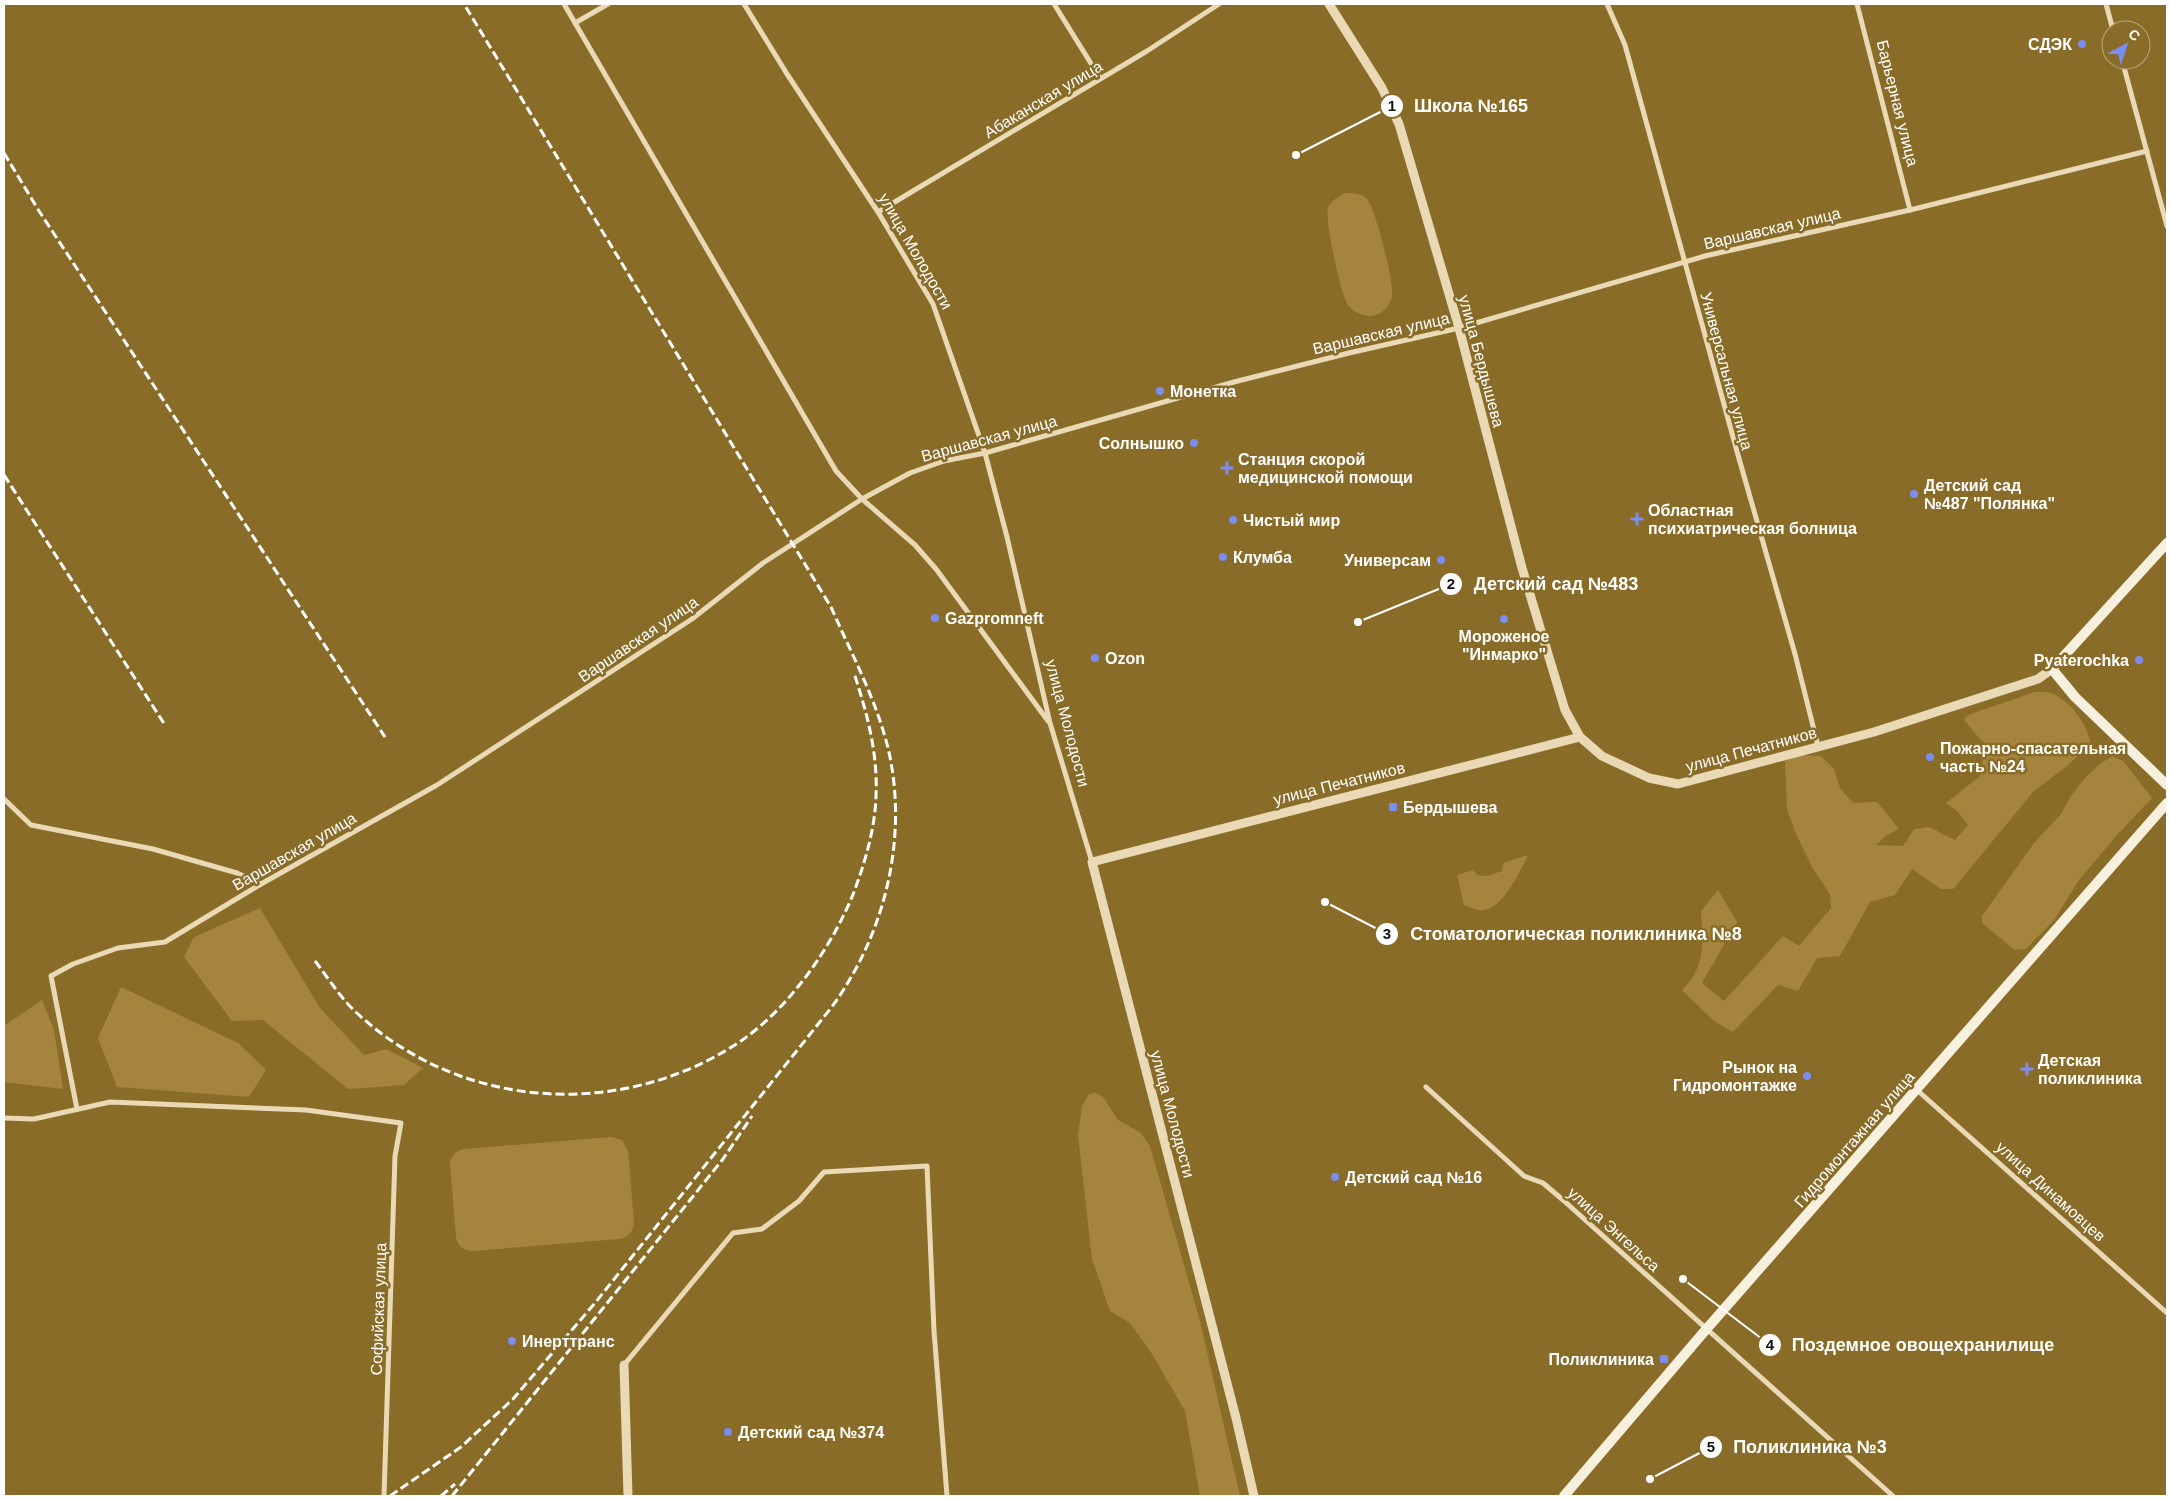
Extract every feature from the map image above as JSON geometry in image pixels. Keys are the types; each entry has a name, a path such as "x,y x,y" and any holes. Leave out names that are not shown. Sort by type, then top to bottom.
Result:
{"main road":[{"name":"улица Печатников","path":"2052,669 2167,543"},
{"path":"2052,669 2102,725 2167,785"},
{"name":"Гидромонтажная улица","path":"1564,1496 1707,1329 2167,803"}],"street":[{"path":"564,4 836,471 862,499 915,545 936,570 1050,723"},
{"path":"575,23 608,4"},
{"name":"улица Молодости","path":"744,4 787,74 878,212 933,304 985,453 1007,537 1050,723 1092,862 1236,1418 1254,1496"},
{"path":"1054,4 1100,78"},
{"name":"Абаканская улица","path":"878,212 1147,51 1219,4"},
{"name":"улица Бердышева","path":"1329,4 1392,109 1459,328 1522,568 1566,710 1580,737"},
{"name":"Универсальная улица","path":"1607,4 1625,45 1684,262 1795,654 1818,746"},
{"name":"Барьерная улица","path":"1857,4 1910,210"},
{"path":"2106,4 2110,20"},
{"path":"2125,70 2167,226"},
{"name":"Варшавская улица","path":"77,1109 51,976 73,964 118,948 165,942 261,884 436,784 591,686 625,661 692,619 763,563 862,499 910,473 944,461 985,453 1234,382 1348,353 1459,328 1684,262 1780,238 1910,210 2147,151"},
{"name":"улица Печатников","path":"1092,862 1580,737 1602,756 1628,769 1649,778 1678,784 1874,732 2038,680 2052,669"},
{"path":"4,799 30,824 153,849 237,873 261,884"},
{"name":"улица Энгельса","path":"1426,1087 1524,1176 1543,1183 1564,1200 1893,1496"},
{"name":"улица Динамовцев","path":"1917,1090 2167,1313"},
{"name":"Софийская улица","path":"77,1109 110,1102 306,1110 401,1123 395,1156 384,1496"},
{"path":"4,1118 34,1119 77,1109"},
{"path":"628,1496 624,1365 733,1233 762,1229 800,1200 824,1172 927,1166 934,1331 948,1496"}],"shaded area":[{"path":"1345,193 1359,194 1366,198 1370,204 1384,246 1392,297 1386,308 1371,316 1357,312 1348,305 1338,273 1328,226 1328,208 1335,199"},
{"path":"2035,692 2049,692 2071,707 2082,721 2091,744 2067,766 2034,791 1953,889 1941,889 1912,869 1895,895 1870,902 1840,956 1817,958 1798,991 1778,985 1733,1032 1714,1021 1682,990 1690,982 1699,963 1702,943 1701,911 1718,890 1737,922 1702,983 1724,1001 1783,936 1799,946 1831,908 1830,894 1812,867 1796,834 1787,809 1785,761 1799,755 1821,756 1834,769 1840,788 1853,803 1877,802 1899,829 1887,835 1876,845 1903,846 1914,829 1929,827 1955,840 1968,825 1957,811 1946,803 1980,776 1985,745 1964,720 1968,715"},
{"path":"2113,756 2123,761 2152,798 2117,835 2079,880 2054,920 2026,949 2015,950 1982,923 1982,916 2034,843 2061,814 2083,780 2101,763"},
{"path":"1528,855 1510,888 1497,904 1481,910 1464,905 1457,875 1473,870 1477,875 1487,876 1502,871 1503,863"},
{"path":"260,908 320,1008 364,1055 386,1049 423,1068 404,1085 348,1089 263,1020 232,1021 184,957 194,937"},
{"path":"121,987 238,1043 266,1070 249,1097 117,1087 98,1038"},
{"path":"42,1000 54,1030 63,1089 4,1082 4,1026"},
{"path":"1095,1093 1103,1097 1118,1120 1141,1133 1150,1146 1200,1321 1240,1496 1200,1496 1185,1411 1152,1354 1130,1323 1110,1311 1092,1259 1078,1135 1082,1106 1089,1094"},
{"path":"611,1137 622,1140 628,1151 634,1222 633,1229 628,1235 619,1239 473,1251 464,1249 458,1243 450,1166 452,1157 458,1151"}],"railway":[{"path":"390,1496 461,1447 513,1399 595,1303 831,1008 850,980 866,949 878,917 888,884 896,816 894,782 883,730 870,694 831,607 464,4"},
{"path":"4,153 39,211 385,737"},
{"path":"4,475 165,725"},
{"path":"315,961 352,1008 400,1046 446,1070 494,1086 545,1094 596,1093 646,1084 695,1066 741,1041 776,1011 808,974 834,934 854,892 872,833 876,780 871,733 854,673"},
{"path":"452,1496 723,1159 752,1116"},
{"path":"441,1496 455,1484"}],"place":[{"name":"СДЭК","path":"2082,44"},
{"name":"Школа №165","path":"1296,155"},
{"name":"Монетка","path":"1160,391"},
{"name":"Солнышко","path":"1194,443"},
{"name":"Станция скорой медицинской помощи","path":"1227,468"},
{"name":"Детский сад №487 \"Полянка\"","path":"1914,494"},
{"name":"Областная психиатрическая болница","path":"1637,519"},
{"name":"Чистый мир","path":"1233,520"},
{"name":"Клумба","path":"1223,557"},
{"name":"Универсам","path":"1441,560"},
{"name":"Gazpromneft","path":"935,618"},
{"name":"Мороженое \"Инмарко\"","path":"1504,619"},
{"name":"Детский сад №483","path":"1358,622"},
{"name":"Ozon","path":"1095,658"},
{"name":"Pyaterochka","path":"2139,660"},
{"name":"Пожарно-спасательная часть №24","path":"1930,757"},
{"name":"Бердышева","path":"1393,807"},
{"name":"Стоматологическая поликлиника №8","path":"1325,902"},
{"name":"Детская поликлиника","path":"2027,1069"},
{"name":"Рынок на Гидромонтажке","path":"1807,1076"},
{"name":"Детский сад №16","path":"1335,1177"},
{"name":"Поздемное овощехранилище","path":"1683,1279"},
{"name":"Инерттранс","path":"512,1341"},
{"name":"Поликлиника","path":"1664,1359"},
{"name":"Детский сад №374","path":"728,1432"},
{"name":"Поликлиника №3","path":"1650,1479"}]}
